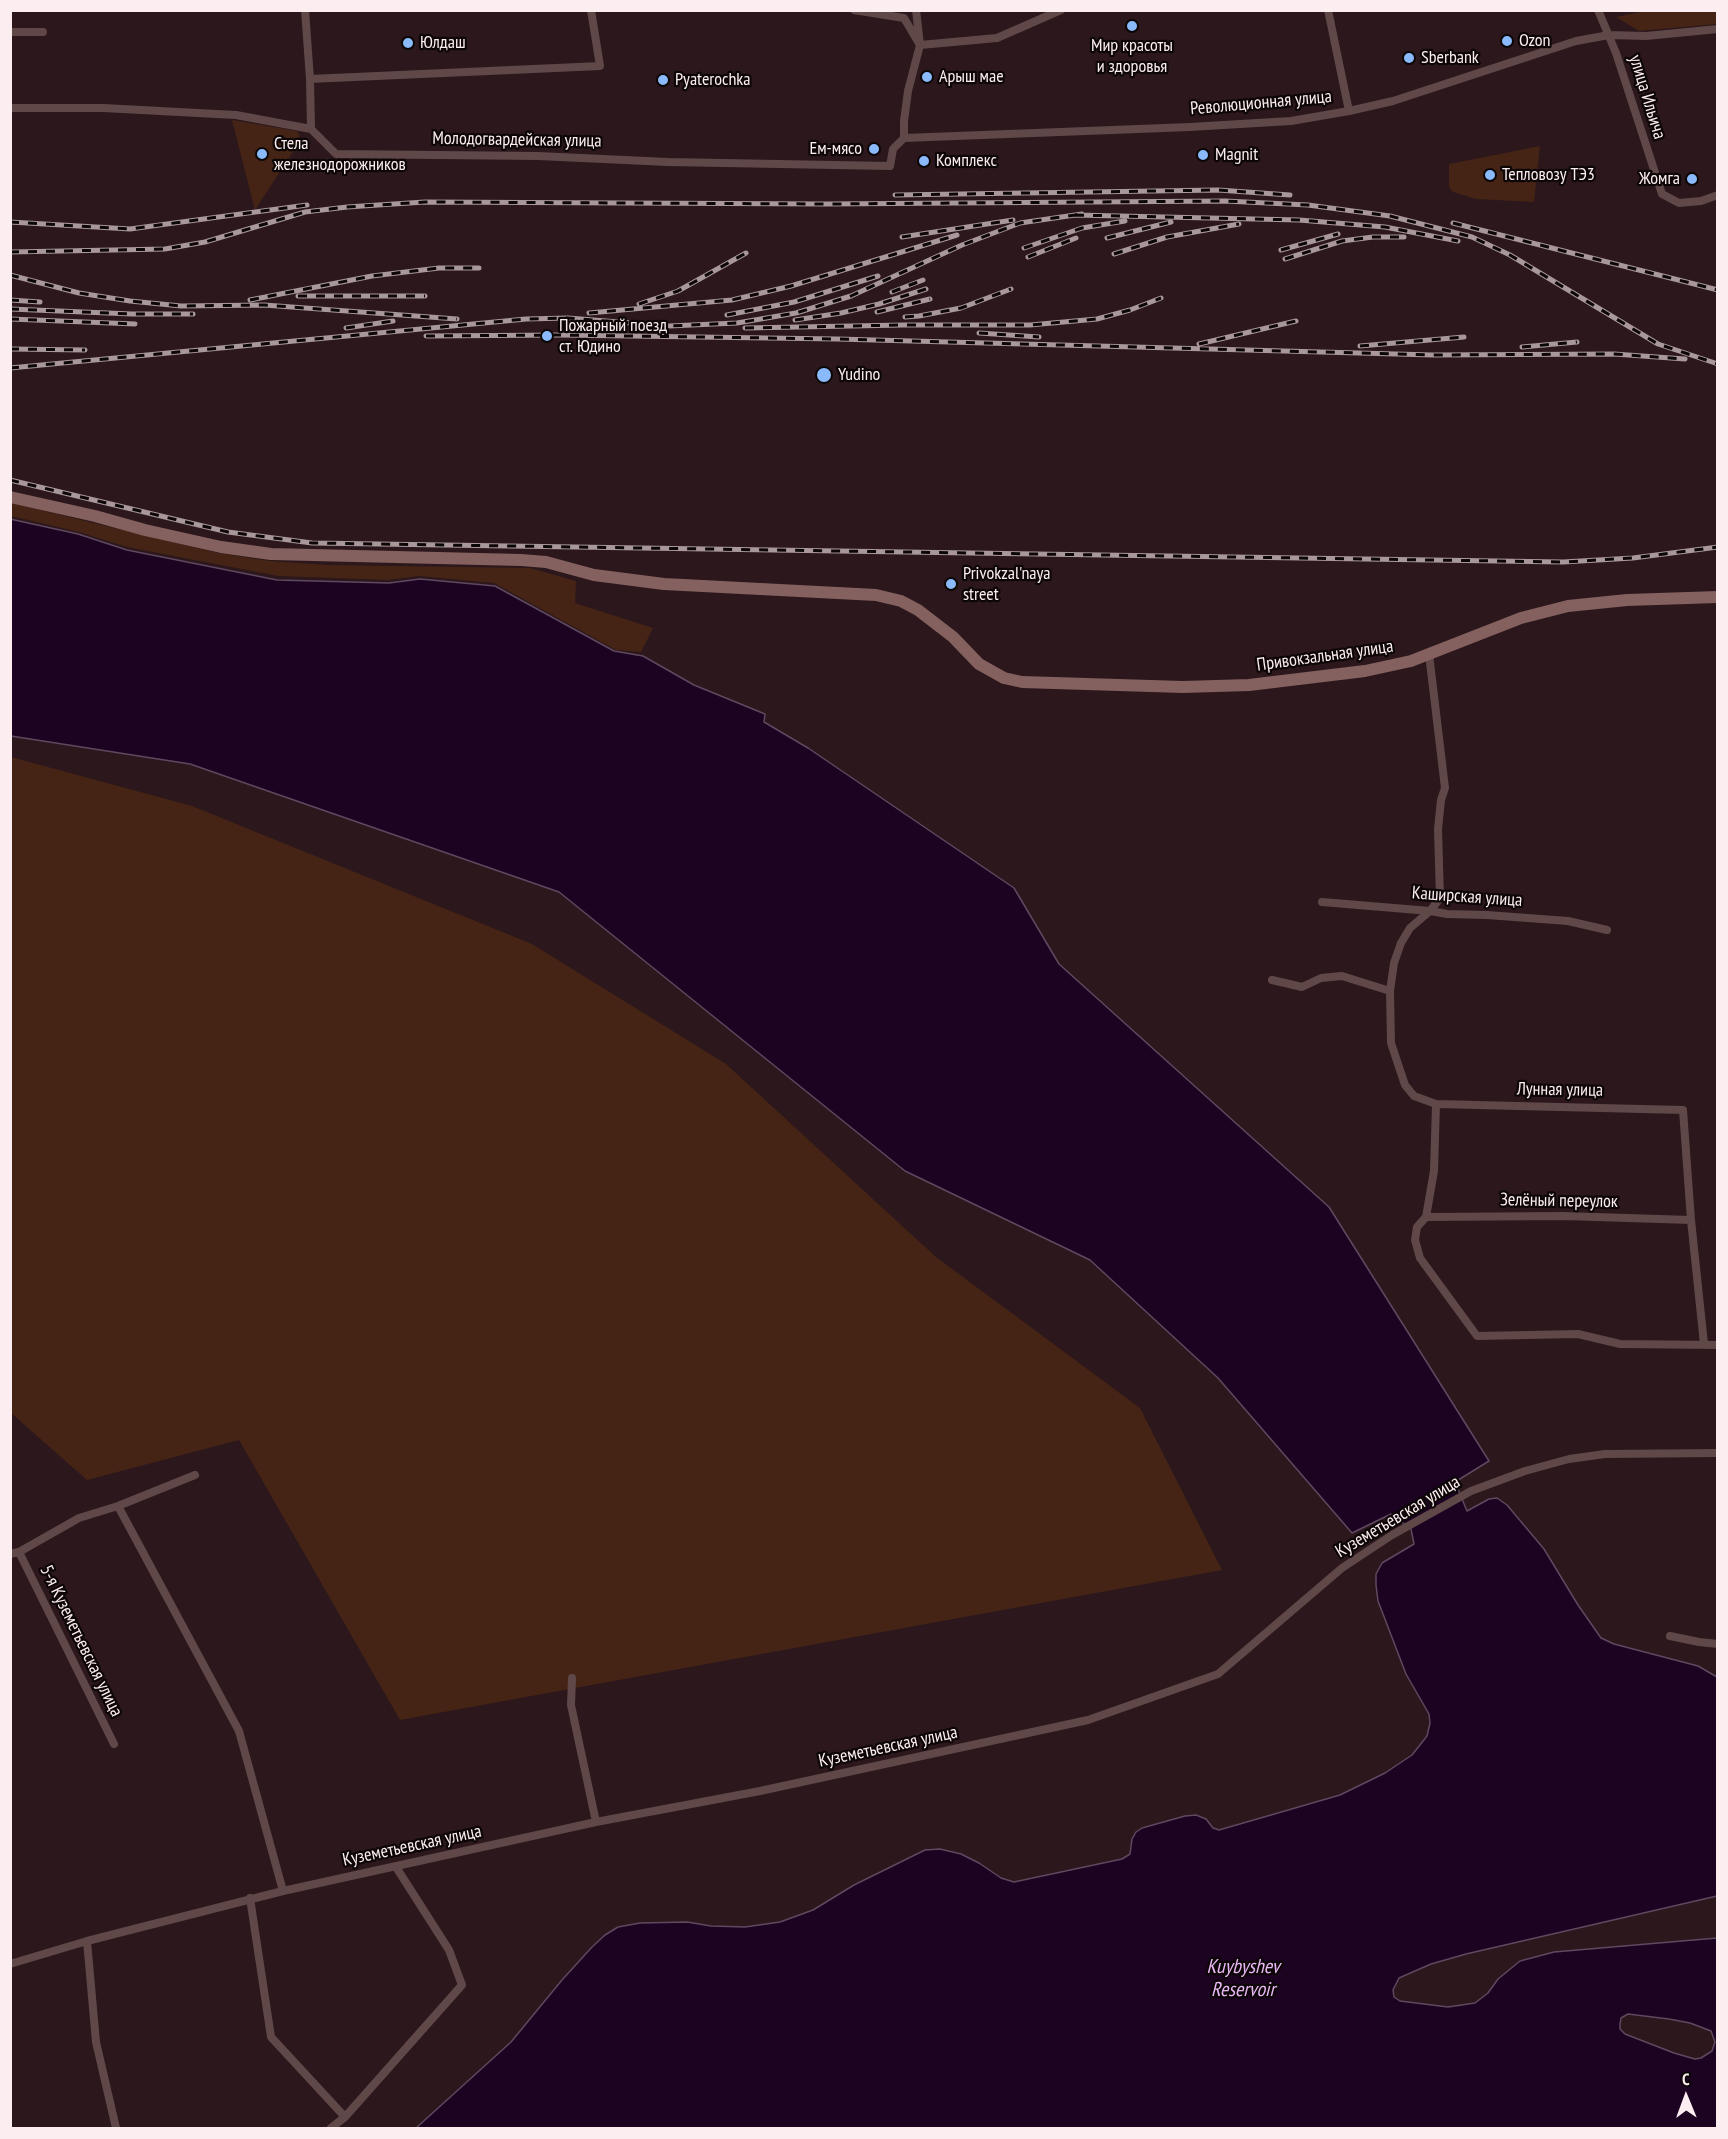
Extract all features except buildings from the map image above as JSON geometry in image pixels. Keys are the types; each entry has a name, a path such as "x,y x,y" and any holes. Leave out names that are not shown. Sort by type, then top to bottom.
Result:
{"main road":[{"name":"Привокзальная улица","path":"10,497 221,547 271,554 520,560 546,562 594,575 664,584 876,595 901,602 918,610 946,631 979,664 1004,678 1022,682 1176,687 1249,685 1365,671 1411,661 1521,618 1568,606 1627,600 1718,597"}],"street":[{"path":"10,108 103,108 232,115 311,129 305,10"},
{"path":"310,80 600,66 591,10"},
{"path":"854,10 904,18 920,45"},
{"path":"904,138 908,91 920,45 916,10"},
{"path":"920,45 997,38 1061,10"},
{"path":"1328,10 1348,111"},
{"name":"улица Ильича","path":"1598,10 1609,35 1662,194 1679,203 1701,201 1718,195"},
{"name":"Революционная улица","path":"904,138 1291,121 1348,111 1429,91 1576,41 1609,35 1646,36 1718,28"},
{"path":"10,32 43,32"},
{"name":"Молодогвардейская улица","path":"311,129 336,153 890,166 893,149 904,138"},
{"path":"1428,654 1445,788 1441,800 1438,829 1440,898 1430,911 1410,928 1401,943 1394,963 1390,991 1391,1043 1405,1085 1414,1096 1436,1104 1434,1171 1426,1217 1417,1227 1415,1240 1420,1258 1477,1336 1578,1334 1620,1344 1718,1345"},
{"name":"Каширская улица","path":"1322,902 1447,914 1568,921 1607,930"},
{"path":"1272,980 1302,987 1321,978 1342,976 1390,991"},
{"name":"Лунная улица","path":"1436,1104 1683,1110 1691,1220"},
{"name":"Зелёный переулок","path":"1426,1217 1564,1216 1691,1220"},
{"path":"1691,1220 1704,1344"},
{"name":"Куземетьевская улица","path":"10,1964 249,1898 596,1822 771,1789 1088,1720 1218,1674 1342,1569 1392,1535 1471,1491 1525,1471 1569,1459 1605,1454 1718,1453"},
{"path":"15,1553 79,1518 118,1506 195,1475"},
{"path":"118,1506 239,1731 283,1891"},
{"name":"5-я Куземетьевская улица","path":"15,1553 114,1744"},
{"path":"1670,1635 1718,1644"},
{"path":"572,1678 571,1705 596,1822"},
{"path":"330,2128 345,2117 462,1985 449,1950 396,1867"},
{"path":"249,1898 271,2037 345,2117"},
{"path":"87,1941 96,2042 116,2128"}],"shaded area":[{"path":"1649,10 1717,11 1717,24 1639,31 1616,17"},
{"path":"232,120 297,131 299,134 300,141 255,210"},
{"path":"1540,146 1534,202 1476,199 1453,192 1449,187 1449,164"},
{"path":"11,503 218,553 270,561 327,565 530,568 576,581 575,603 653,628 641,652 616,650 494,583 419,576 388,580 278,576 127,547 79,532 11,516"},
{"path":"11,757 192,806 532,944 726,1064 936,1257 1140,1408 1222,1570 400,1720 239,1440 87,1480 11,1413"}],"water":[{"name":"Kuybyshev Reservoir","path":"10,519 78,534 127,550 277,580 389,583 420,579 495,586 614,651 643,656 694,685 765,714 764,722 808,748 1014,888 1059,964 1329,1207 1489,1461 1455,1482 1467,1511 1489,1499 1497,1498 1507,1505 1544,1549 1601,1638 1614,1644 1698,1666 1717,1677 1717,1896 1431,1964 1399,1978 1393,1990 1394,1997 1400,2001 1448,2007 1475,2003 1488,1993 1498,1979 1520,1961 1554,1952 1717,1938 1717,2128 416,2128 511,2042 592,1947 618,1927 640,1923 687,1922 711,1926 745,1927 780,1922 813,1910 854,1885 925,1850 940,1849 961,1854 1001,1878 1014,1882 1122,1859 1130,1854 1132,1839 1142,1828 1196,1815 1206,1819 1213,1828 1219,1830 1340,1795 1385,1773 1412,1755 1427,1736 1430,1723 1429,1714 1406,1674 1378,1601 1376,1585 1376,1574 1382,1563 1414,1544 1411,1529 1391,1514 1352,1533 1218,1378 1090,1260 905,1171 559,892 190,764 11,736","holes":["1628,2014 1690,2023 1711,2031 1715,2042 1712,2051 1695,2059 1625,2034 1620,2029 1621,2018"]}],"railway":[{"path":"895,195 1218,190 1290,195"},
{"path":"10,252 165,249 205,242 305,212 425,202 826,204 1225,201 1308,205 1390,216 1472,237 1510,255 1658,344 1718,364"},
{"path":"10,222 130,229 307,205"},
{"path":"10,368 526,319 568,318 669,326 737,323 796,313 851,296 962,245 1020,223 1082,214"},
{"path":"1075,215 1299,220 1385,227 1458,241"},
{"path":"902,237 1013,220"},
{"path":"1024,248 1082,228 1125,221"},
{"path":"1107,238 1171,222"},
{"path":"1453,223 1718,290"},
{"path":"1114,254 1167,237 1239,224"},
{"path":"1281,250 1338,234"},
{"path":"589,313 732,300 791,286 957,235"},
{"path":"1285,259 1342,241 1373,237 1404,237"},
{"path":"1028,257 1076,238"},
{"path":"639,304 678,291 746,253"},
{"path":"250,300 372,276 439,268 479,268"},
{"path":"10,275 79,293 130,301 181,306 264,305 457,319"},
{"path":"727,315 794,302 878,276"},
{"path":"892,292 923,280"},
{"path":"795,320 841,313 926,289"},
{"path":"905,317 961,308 1011,289"},
{"path":"298,296 425,296"},
{"path":"745,328 1030,325 1097,319 1161,298"},
{"path":"877,312 930,299"},
{"path":"10,300 40,302"},
{"path":"10,309 193,314"},
{"path":"10,319 135,324"},
{"path":"346,328 393,321"},
{"path":"1199,344 1296,321"},
{"path":"979,333 1039,337"},
{"path":"426,336 560,335 837,339 1433,355 1614,354 1685,359"},
{"path":"1360,346 1464,337"},
{"path":"1522,347 1577,342"},
{"path":"10,349 85,350"},
{"path":"10,480 228,532 312,543 1563,562 1633,558 1718,547"}],"place":[{"name":"Мир красоты и здоровья","path":"1132,26"},
{"name":"Ozon","path":"1507,41"},
{"name":"Юлдаш","path":"408,43"},
{"name":"Sberbank","path":"1409,58"},
{"name":"Арыш мае","path":"927,77"},
{"name":"Pyaterochka","path":"663,80"},
{"name":"Ем-мясо","path":"874,149"},
{"name":"Стела железнодорожников","path":"262,154"},
{"name":"Magnit","path":"1203,155"},
{"name":"Комплекс","path":"924,161"},
{"name":"Тепловозу ТЭ3","path":"1490,175"},
{"name":"Жомга","path":"1692,179"},
{"name":"Пожарный поезд ст. Юдино","path":"547,336"},
{"name":"Yudino","path":"824,375"},
{"name":"Privokzal'naya street","path":"951,584"}]}
